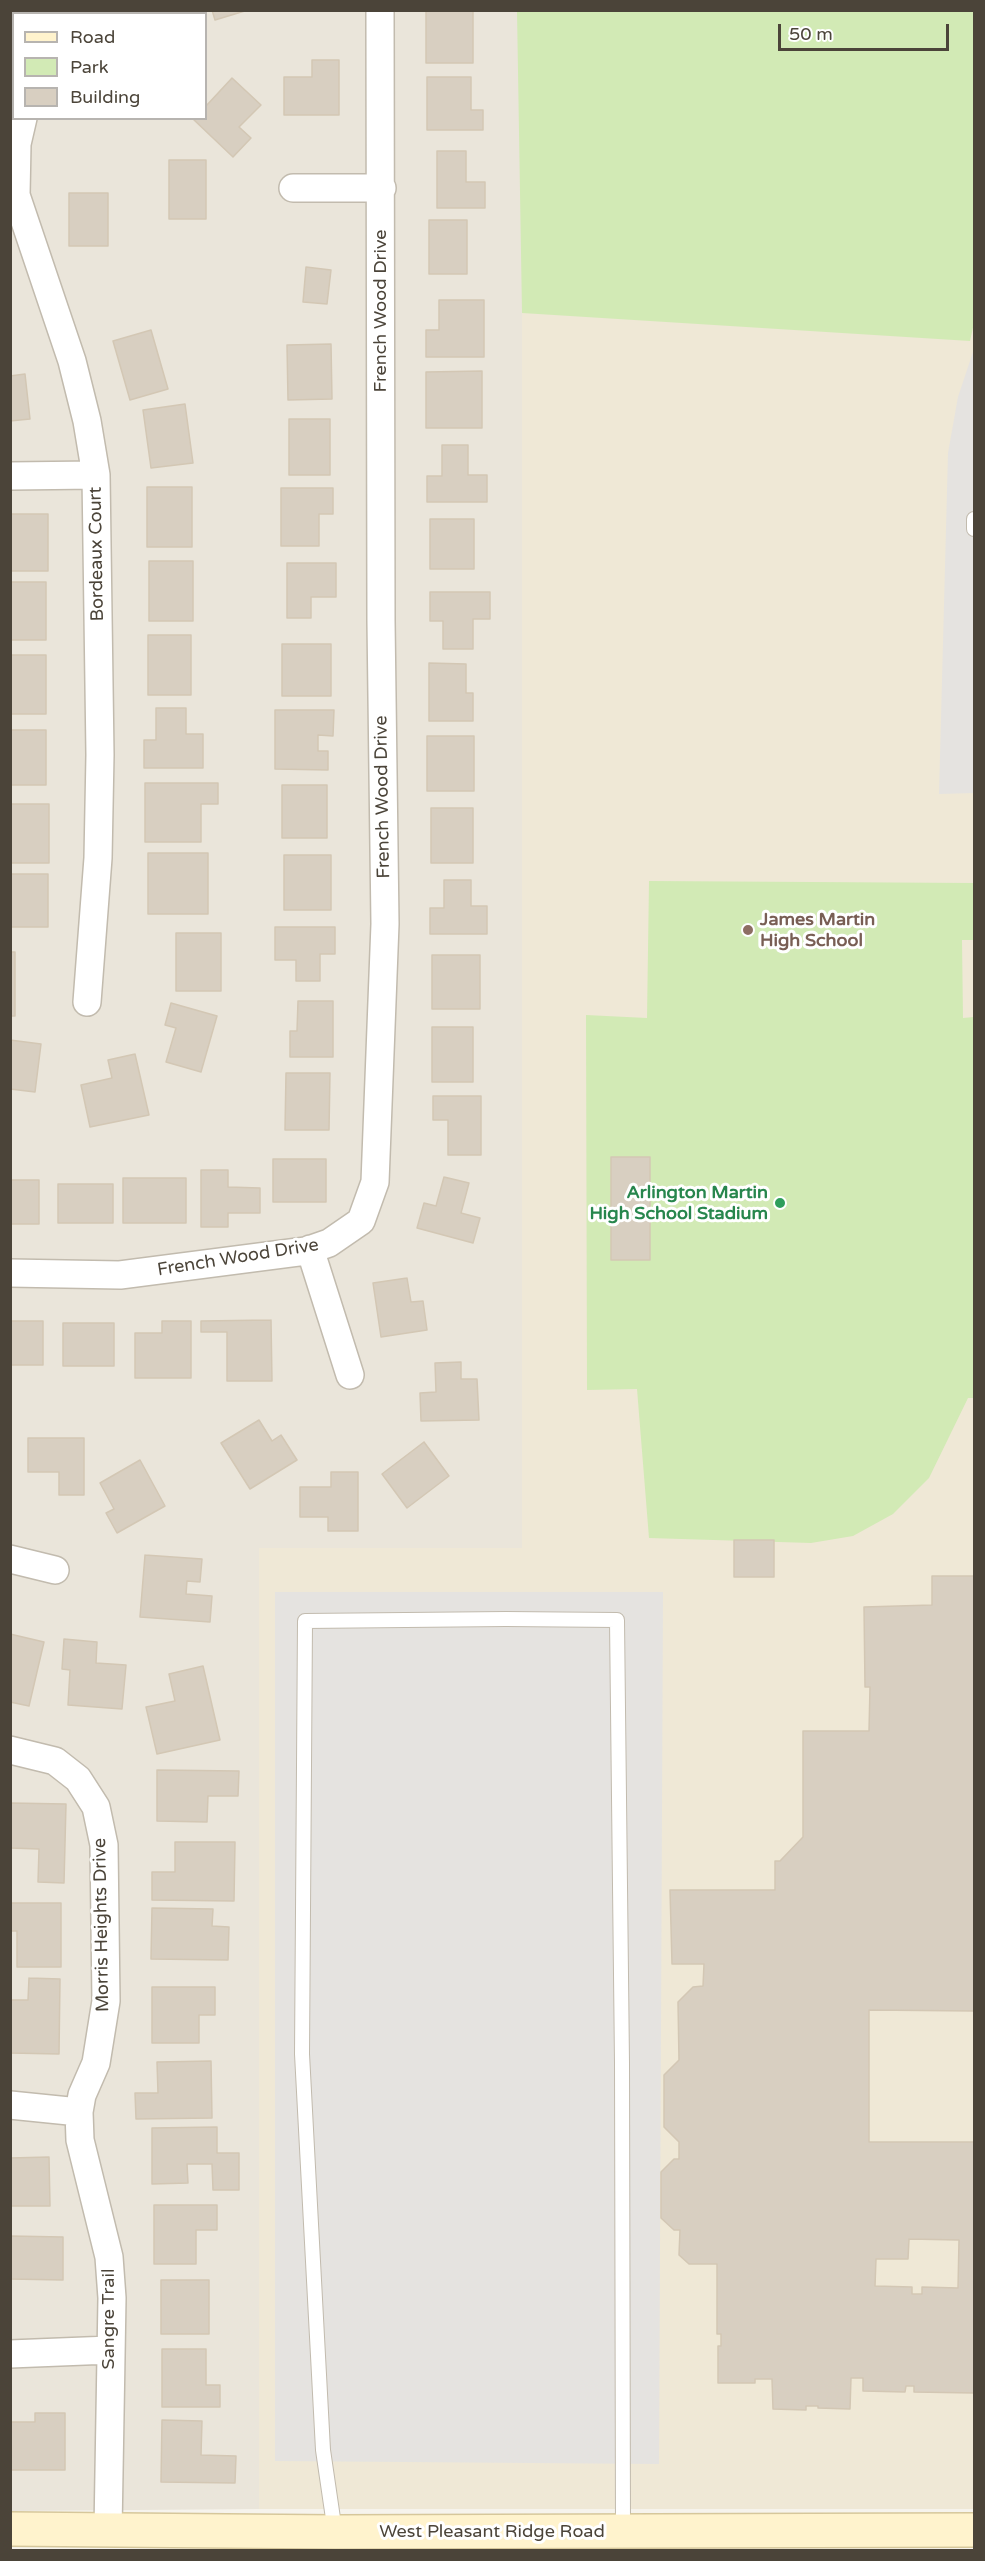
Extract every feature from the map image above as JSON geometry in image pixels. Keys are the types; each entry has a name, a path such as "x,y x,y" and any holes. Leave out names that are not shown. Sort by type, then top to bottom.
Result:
{"main road":[{"name":"West Pleasant Ridge Road","path":"10,2529 108,2530 335,2541 623,2531 975,2530"}],"street":[{"name":"French Wood Drive","path":"10,1273 120,1275 310,1250 329,1243 361,1221 375,1182 385,924 381,621 380,10"},
{"name":"Bordeaux Court","path":"23,120 17,144 16,195 72,362 87,421 96,475 98,858 87,1002"},
{"path":"293,188 382,188"},
{"path":"10,476 96,475"},
{"path":"310,1250 350,1375"},
{"path":"10,1559 55,1570"},
{"name":"Morris Heights Drive","path":"10,1750 55,1761 78,1779 96,1807 104,1845 106,2001 96,2063 82,2095 79,2112"},
{"path":"10,2105 79,2112"},
{"name":"Sangre Trail","path":"79,2112 80,2140 109,2257 112,2298 108,2530"},
{"path":"10,2354 110,2350"}],"lane":[{"path":"975,519 975,529"},
{"path":"335,2541 323,2450 302,2055 305,1621 617,1620 622,2063 623,2531"}],"shaded area":[{"path":"10,11 522,11 522,1548 259,1549 259,2509 11,2511"},
{"name":"James Martin High School","path":"522,11 974,11 974,2509 259,2509 259,1548 522,1548"},
{"path":"974,349 974,793 939,794 948,453 958,397"},
{"path":"275,1592 663,1592 659,2464 275,2461"}],"green space":[{"path":"517,11 974,11 974,323 970,341 522,313"},
{"name":"Arlington Martin High School Stadium","path":"649,881 974,883 974,940 962,940 963,1018 974,1017 974,1398 968,1398 929,1478 893,1514 853,1536 811,1543 649,1538 637,1389 587,1390 586,1015 647,1018"}],"building":[{"path":"10,10 29,10 28,12 12,12 12,38 10,41"},
{"path":"155,10 195,10 196,12 156,12"},
{"path":"212,10 248,10 215,20"},
{"path":"426,10 473,10 473,63 426,63"},
{"path":"312,60 339,60 339,115 284,115 284,77 312,77"},
{"path":"427,77 471,77 471,110 483,110 483,130 427,130"},
{"path":"232,78 261,105 239,127 251,138 233,157 194,120 207,120 207,105"},
{"path":"437,151 466,151 466,182 485,182 485,208 437,208"},
{"path":"169,160 206,160 206,219 169,219"},
{"path":"69,193 108,193 108,246 69,246"},
{"path":"429,220 467,220 467,274 429,274"},
{"path":"306,267 331,270 327,304 303,302"},
{"path":"439,300 484,300 484,357 426,357 426,330 439,330"},
{"path":"151,330 168,389 130,400 113,341"},
{"path":"331,344 332,399 288,400 287,345"},
{"path":"482,371 482,428 426,428 426,372"},
{"path":"25,374 30,419 10,421 10,376"},
{"path":"185,404 193,463 151,468 143,410"},
{"path":"289,419 330,419 330,475 289,475"},
{"path":"442,445 468,445 468,475 487,475 487,502 427,502 427,476 442,476"},
{"path":"147,487 192,487 192,547 147,547"},
{"path":"281,488 333,488 333,514 319,514 319,546 281,546"},
{"path":"10,514 48,514 48,571 10,571"},
{"path":"430,519 474,519 474,569 430,569"},
{"path":"149,561 193,561 193,621 149,621"},
{"path":"287,563 336,563 336,597 311,597 311,618 287,618"},
{"path":"10,582 46,582 46,640 10,640"},
{"path":"430,592 490,592 490,619 473,619 473,649 443,649 443,621 430,621"},
{"path":"148,635 191,635 191,695 148,695"},
{"path":"282,644 331,644 331,696 282,696"},
{"path":"10,655 46,655 46,714 10,714"},
{"path":"429,663 466,664 466,693 473,693 473,721 429,721"},
{"path":"156,708 186,708 186,734 203,734 203,768 144,768 144,740 156,740"},
{"path":"275,710 334,710 333,736 318,735 318,751 328,751 328,770 275,769"},
{"path":"10,730 46,730 46,785 10,785"},
{"path":"427,736 474,736 474,791 427,791"},
{"path":"145,783 218,783 218,804 201,804 201,842 145,842"},
{"path":"282,785 327,785 327,838 282,838"},
{"path":"10,804 49,804 49,863 10,863"},
{"path":"431,808 473,808 473,863 431,863"},
{"path":"148,853 208,853 208,914 148,914"},
{"path":"284,855 331,855 331,910 284,910"},
{"path":"10,874 48,874 48,927 10,927"},
{"path":"444,880 471,880 471,906 487,906 487,934 430,934 430,908 444,908"},
{"path":"275,927 335,927 335,954 320,954 320,981 296,981 296,960 275,960"},
{"path":"176,933 221,933 221,991 176,991"},
{"path":"10,952 15,952 15,1016 10,1016"},
{"path":"432,955 480,955 480,1009 432,1009"},
{"path":"298,1001 333,1001 333,1057 290,1057 290,1031 297,1031"},
{"path":"171,1003 217,1016 201,1072 166,1062 176,1028 165,1025"},
{"path":"432,1027 473,1027 473,1082 432,1082"},
{"path":"10,1040 41,1044 35,1092 10,1089"},
{"path":"135,1054 149,1115 90,1127 81,1085 112,1078 108,1060"},
{"path":"286,1073 330,1073 329,1130 285,1130"},
{"path":"433,1096 481,1096 481,1155 448,1155 448,1120 433,1120"},
{"path":"611,1157 650,1157 650,1260 611,1260"},
{"path":"273,1159 326,1159 326,1202 273,1202"},
{"path":"201,1170 228,1170 228,1187 260,1188 260,1213 228,1213 228,1227 201,1227"},
{"path":"444,1177 469,1183 461,1213 480,1218 473,1243 417,1228 424,1203 436,1206"},
{"path":"123,1178 186,1178 186,1223 123,1223"},
{"path":"10,1180 39,1180 39,1224 10,1224"},
{"path":"58,1184 113,1184 113,1223 58,1223"},
{"path":"407,1278 411,1302 423,1301 427,1330 381,1337 373,1283"},
{"path":"271,1320 272,1381 227,1381 227,1332 201,1332 201,1321"},
{"path":"11,1321 43,1321 43,1365 10,1365"},
{"path":"162,1321 191,1321 191,1378 135,1378 135,1333 162,1333"},
{"path":"63,1323 114,1323 114,1366 63,1366"},
{"path":"461,1362 461,1379 477,1379 479,1420 421,1421 420,1393 436,1392 435,1363"},
{"path":"259,1420 272,1441 281,1435 297,1460 250,1489 221,1443"},
{"path":"28,1438 84,1438 84,1495 59,1495 59,1472 28,1472"},
{"path":"424,1442 449,1476 407,1508 382,1474"},
{"path":"140,1460 165,1506 117,1533 106,1513 114,1509 100,1483"},
{"path":"331,1472 358,1472 358,1531 328,1531 328,1517 300,1517 300,1487 331,1487"},
{"path":"734,1540 774,1540 774,1577 734,1577"},
{"path":"145,1555 202,1559 200,1582 187,1581 186,1594 212,1596 210,1622 140,1617"},
{"path":"932,1576 974,1576 974,2011 869,2010 869,2142 974,2142 974,2393 914,2392 914,2386 906,2386 905,2392 863,2391 863,2378 851,2378 850,2409 806,2406 806,2410 773,2409 772,2379 755,2379 755,2383 718,2383 718,2346 721,2346 721,2334 717,2334 717,2264 689,2264 679,2255 680,2230 674,2230 661,2218 661,2172 674,2159 679,2159 679,2142 664,2127 664,2075 679,2060 678,2002 693,1987 703,1986 704,1964 672,1964 670,1890 775,1890 775,1861 780,1861 803,1837 803,1731 869,1731 870,1687 865,1687 864,1607 932,1605","holes":["909,2239 959,2240 958,2288 922,2287 922,2294 912,2294 912,2287 875,2286 876,2259 908,2259"]},
{"path":"10,1634 44,1642 29,1706 10,1702"},
{"path":"64,1639 97,1642 96,1663 126,1665 122,1709 68,1705 70,1670 62,1669"},
{"path":"203,1666 220,1740 157,1754 146,1707 175,1701 169,1674"},
{"path":"157,1770 239,1771 238,1796 208,1796 207,1822 157,1821"},
{"path":"10,1803 66,1804 64,1883 38,1882 39,1849 10,1848"},
{"path":"175,1842 235,1842 234,1901 152,1900 152,1872 175,1872"},
{"path":"10,1903 61,1903 61,1967 17,1967 17,1931 10,1931"},
{"path":"152,1908 213,1909 212,1926 229,1927 228,1960 151,1959"},
{"path":"29,1978 60,1979 59,2054 10,2053 10,2000 28,2000"},
{"path":"152,1987 215,1987 215,2015 199,2015 199,2043 152,2043"},
{"path":"211,2061 212,2118 136,2119 135,2093 158,2093 157,2062"},
{"path":"217,2127 217,2153 239,2153 239,2190 213,2190 212,2164 187,2164 188,2183 152,2184 152,2128"},
{"path":"49,2157 50,2206 10,2206 10,2158"},
{"path":"154,2205 217,2205 217,2230 196,2230 196,2264 154,2264"},
{"path":"10,2236 63,2237 63,2280 10,2279"},
{"path":"161,2280 209,2280 209,2334 161,2334"},
{"path":"162,2349 206,2349 206,2385 220,2385 220,2407 162,2407"},
{"path":"35,2413 65,2413 65,2470 10,2470 10,2422 35,2422"},
{"path":"162,2420 202,2421 201,2455 236,2456 235,2483 161,2482"}],"place":[{"name":"James Martin High School","path":"748,930"},
{"name":"Arlington Martin High School Stadium","path":"780,1203"}]}
